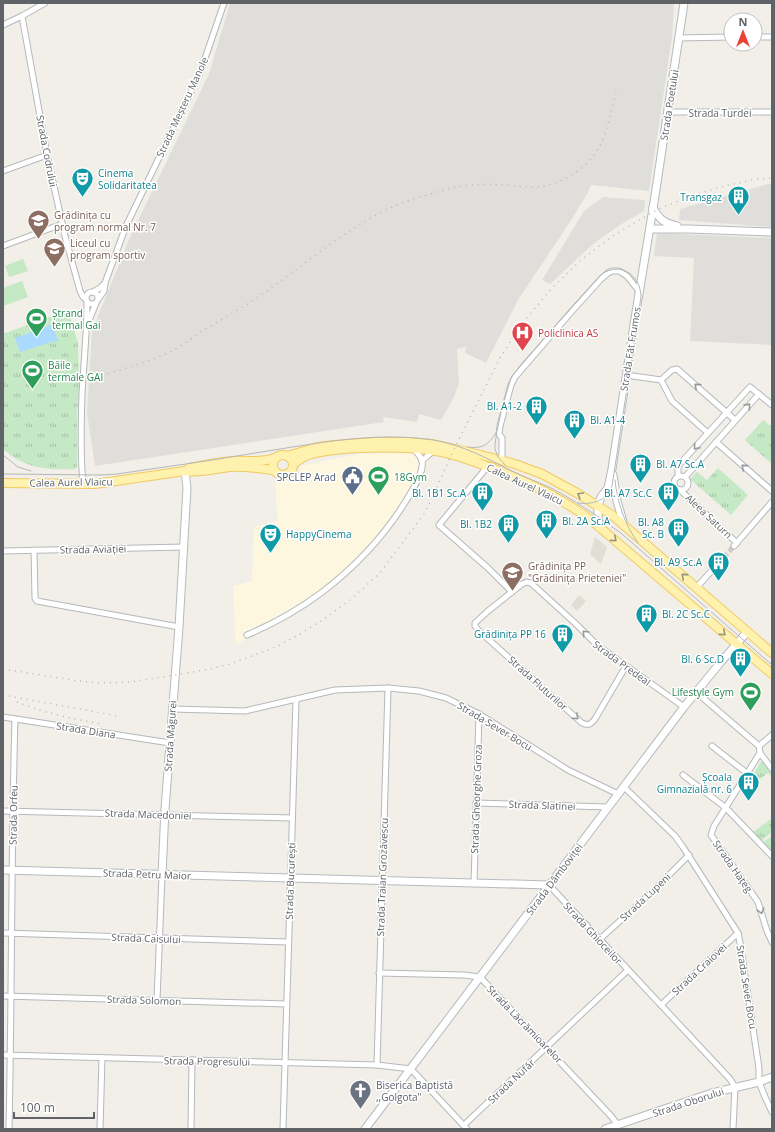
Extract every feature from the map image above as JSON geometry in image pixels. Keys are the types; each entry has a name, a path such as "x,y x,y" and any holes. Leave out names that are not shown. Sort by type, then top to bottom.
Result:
{"main road":[{"name":"Calea Aurel Vlaicu","path":"186,472 189,468 220,462 260,462 282,455 287,456 318,447 358,443 398,442 433,444 502,461 552,479 598,505 624,524 772,653"},
{"name":"Calea Aurel Vlaicu","path":"3,483 102,484 186,472 236,467 273,470 280,475 285,475 291,471 293,464 308,455 322,452 364,448 413,448 452,455 488,466 551,494 579,512 674,589 772,674"},
{"path":"287,456 291,459 293,464"},
{"path":"273,470 272,464 275,458"}],"street":[{"path":"3,25 45,3"},
{"name":"Strada Meșteru Manole","path":"87,326 98,300 104,291 105,283 126,226 200,73 224,3"},
{"name":"Strada Poetului","path":"650,229 684,3"},
{"name":"Strada Codrului","path":"22,16 47,155 62,224 82,295 87,300"},
{"path":"679,38 723,37"},
{"name":"Strada Turdei","path":"667,112 772,112"},
{"path":"3,171 47,155"},
{"path":"653,208 659,218 665,223 689,229"},
{"path":"3,246 62,224"},
{"path":"650,229 772,232"},
{"name":"Strada Făt Frumos","path":"598,505 601,497 608,488 612,469 650,229"},
{"path":"502,461 502,438 499,431 511,385 515,377 601,278 608,273 612,271 619,271 627,276 639,291"},
{"path":"83,484 81,432 82,393 87,326 87,295 100,288 105,283"},
{"path":"79,285 97,294 98,300 91,304 87,300"},
{"path":"661,380 672,370 677,369 735,420"},
{"path":"626,375 661,380"},
{"path":"661,380 672,401 708,433"},
{"path":"678,476 685,477 688,481 688,485 685,489 680,490 675,487 674,483 678,476 678,466 750,387 772,405"},
{"path":"685,477 759,394"},
{"path":"716,442 772,491"},
{"path":"413,448 418,453 422,461"},
{"path":"247,635 280,619 308,602 334,583 358,561 378,539 402,507 420,474 422,461 433,451"},
{"path":"488,466 439,525 488,568 512,592"},
{"name":"Strada Făt Frumos","path":"612,469 617,501 624,524"},
{"name":"Strada Măgurei","path":"157,1000 165,815 184,547 187,488 186,472"},
{"name":"Aleea Saturn","path":"680,490 735,545 772,502"},
{"path":"598,505 598,519 600,528"},
{"name":"Strada Aviației","path":"3,551 184,547"},
{"path":"34,550 36,598 38,601 179,627"},
{"path":"696,587 724,557"},
{"name":"Strada Fluturilor","path":"528,582 525,582 476,622 476,628 582,722 589,725 592,724 626,666"},
{"name":"Strada Predeal","path":"528,582 533,584 594,642 684,708"},
{"name":"Strada Dâmboviței","path":"365,1129 696,692 747,632"},
{"name":"Strada Sever Bocu","path":"173,709 244,711 330,691 388,688 411,689 446,698 479,714 568,770 618,794"},
{"name":"Strada Traian Grozăvescu","path":"377,1065 388,688"},
{"path":"696,692 759,746 760,754 772,769"},
{"name":"Strada București","path":"283,1129 296,700"},
{"name":"Strada Gheorghe Groza","path":"474,883 479,714"},
{"name":"Strada Diana","path":"3,717 170,743"},
{"name":"Strada Orfeu","path":"9,1129 15,719"},
{"path":"759,746 772,735"},
{"path":"712,746 748,774"},
{"name":"Strada Hațeg","path":"760,754 712,830 712,837 758,902 772,942"},
{"path":"683,776 726,808 772,856"},
{"name":"Strada Sever Bocu","path":"624,787 675,836 689,855 738,933 759,1068 759,1082 772,1112"},
{"name":"Strada Slatinei","path":"476,803 608,807"},
{"name":"Strada Macedoniei","path":"3,811 292,818"},
{"name":"Strada Lupeni","path":"600,939 654,890 689,855"},
{"name":"Strada Petru Maior","path":"3,870 290,878"},
{"path":"290,878 549,885"},
{"name":"Strada Ghioceilor","path":"549,885 724,1073 735,1087"},
{"name":"Strada Caisului","path":"3,933 288,942"},
{"name":"Strada Craiovei","path":"661,1005 738,933"},
{"name":"Strada Nufăr","path":"465,1127 628,970"},
{"name":"Strada Lăcrămioarelor","path":"379,973 464,975 480,977 611,1116 618,1127"},
{"name":"Strada Solomon","path":"3,996 286,1004"},
{"name":"Strada Progresului","path":"3,1055 377,1065 411,1069"},
{"path":"100,1129 102,1058"},
{"path":"191,1129 192,1060"},
{"path":"411,1069 465,1127"},
{"name":"Strada Oborului","path":"605,1129 618,1127 712,1093 759,1082 772,1077"},
{"path":"733,1129 735,1087"}],"shaded area":[{"path":"230,3 674,3 672,37 649,191 591,185 570,222 518,300 486,363 465,353 466,347 457,349 459,383 454,397 441,420 419,414 417,422 383,417 384,422 95,466 87,413 92,331 131,235 209,74"},
{"path":"772,184 772,227 679,220 680,209"},
{"path":"603,197 645,200 644,211 620,225 593,244 550,284 542,280 584,211"},
{"path":"657,233 772,238 772,345 690,341 694,258 654,256"},
{"path":"391,453 431,455 420,481 407,504 393,524 367,556 333,588 285,620 236,644 233,586 252,581 254,527 278,521 275,483 296,477 300,472 300,466 358,454"},
{"path":"595,537 607,547 601,564 590,554"},
{"path":"579,595 586,601 577,611 571,605"}],"green space":[{"path":"23,259 28,271 9,277 5,266"},
{"path":"22,281 28,297 3,306 3,288"},
{"name":"Ștrand termal Gai","path":"68,310 78,343 79,384 77,414 77,467 75,469 47,469 22,462 3,449 3,334"},
{"path":"763,420 772,427 772,464 745,440"},
{"path":"718,468 748,495 731,515 690,479 697,472 707,480"},
{"path":"762,760 771,771 772,778 768,773 757,781 752,776"},
{"path":"772,818 772,832 761,841 752,833"},
{"path":"772,836 772,853 762,843"}],"water":[{"name":"Ștrand termal Gai","path":"52,324 58,341 20,352 15,338"}],"tunnel":[{"path":"724,557 734,546"}],"tram line":[{"path":"505,465 498,457 495,444 502,408 511,378 523,362 602,274 609,270 616,269 629,273 638,283 641,297 612,486 607,495 598,501 578,503"},
{"path":"468,447 481,447 488,443 496,433"},
{"path":"3,474 117,474 322,443 366,438 411,438 444,442 474,452 551,488 596,515 622,534 772,665"},
{"path":"3,455 18,467 31,471"},
{"path":"615,480 622,513 629,529 638,543"}],"railway":[{"path":"91,379 143,363 172,351 258,297 353,229 394,206 443,190 464,186 493,184 538,187 552,184 573,174 584,166 598,149 607,128 616,93"},
{"path":"3,669 98,683 130,682 175,675 210,669 252,656 278,646 324,619 350,600 379,574 424,514 456,445 500,358 521,325 552,288 580,261 598,247 617,233 653,212 697,194 728,185 758,179 772,178"},
{"path":"3,695 118,716"},
{"path":"17,702 59,715 102,724"}],"place":[{"name":"Cinema Solidaritatea","path":"82,198"},
{"name":"Transgaz","path":"738,216"},
{"name":"Grădinița cu program normal Nr. 7","path":"38,240"},
{"name":"Liceul cu program sportiv","path":"54,268"},
{"name":"Ștrand termal Gai","path":"36,338"},
{"name":"Policlinica AS","path":"522,352"},
{"name":"Băile termale GAI","path":"33,390"},
{"name":"Bl. A1-2","path":"537,426"},
{"name":"Bl. A1-4","path":"574,440"},
{"name":"Bl. A7 Sc.A","path":"640,484"},
{"name":"SPCLEP Arad","path":"352,496"},
{"name":"18Gym","path":"379,496"},
{"name":"Bl. 1B1 Sc.A","path":"482,512"},
{"name":"Bl. A7 Sc.C","path":"668,512"},
{"name":"Bl. 2A Sc.A","path":"546,540"},
{"name":"Bl. 1B2","path":"508,544"},
{"name":"Bl. A8 Sc. B","path":"679,548"},
{"name":"HappyCinema","path":"271,554"},
{"name":"Bl. A9 Sc.A","path":"718,582"},
{"name":"Grădinița PP \"Grădinița Prieteniei\"","path":"512,592"},
{"name":"Bl. 2C Sc.C","path":"647,634"},
{"name":"Grădinița PP 16","path":"562,654"},
{"name":"Bl. 6 Sc.D","path":"740,678"},
{"name":"Lifestyle Gym","path":"750,712"},
{"name":"Școala Gimnazială nr. 6","path":"748,802"},
{"name":"Biserica Baptistă ,,Golgota\"","path":"361,1110"}]}
